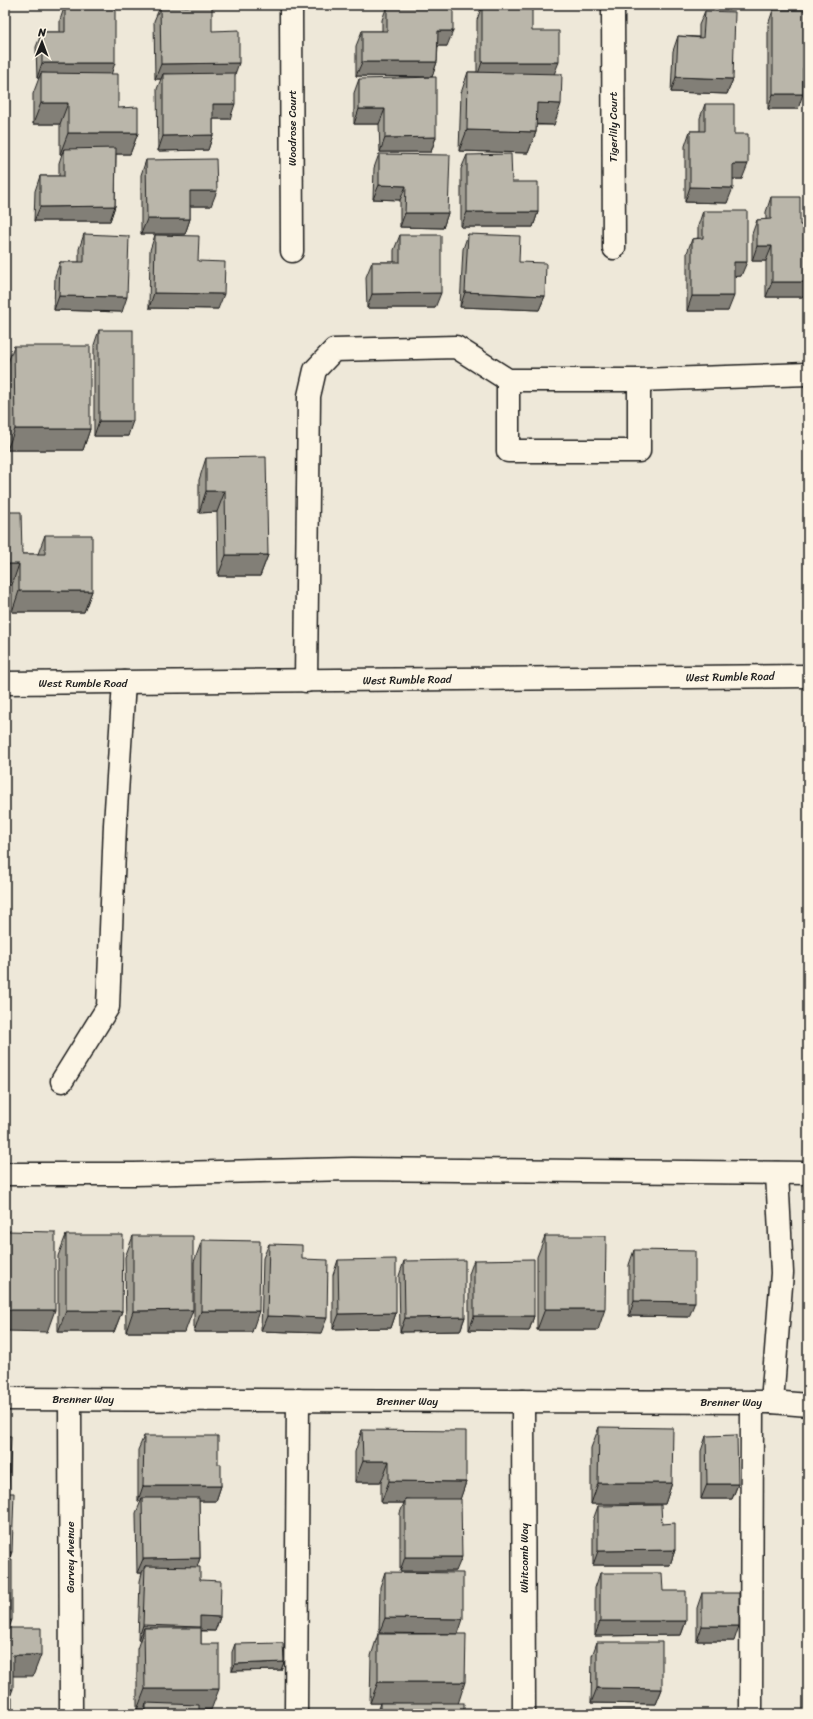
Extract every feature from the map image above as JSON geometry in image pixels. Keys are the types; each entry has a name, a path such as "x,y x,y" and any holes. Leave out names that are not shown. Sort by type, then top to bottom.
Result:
{"street":[{"name":"Woodrose Court","path":"291,5 292,252"},
{"name":"Tigerlily Court","path":"613,5 614,248"},
{"path":"306,681 309,396 315,370 334,350 456,347 508,380 639,380 808,374"},
{"path":"508,380 508,451 638,451 639,380"},
{"name":"West Rumble Road","path":"5,683 808,676"},
{"path":"62,1081 108,1007 115,825 124,682"},
{"path":"5,1174 134,1174 352,1169 808,1174"},
{"path":"751,1714 762,1402 782,1273 777,1173"},
{"name":"Brenner Way","path":"5,1399 762,1402 808,1405"},
{"name":"Garvey Avenue","path":"70,1399 71,1714"},
{"path":"296,1714 298,1400"},
{"name":"Whitcomb Way","path":"523,1402 524,1714"}],"building":[{"path":"65,5 115,5 115,63 42,63 42,32 65,32"},
{"path":"482,5 532,5 532,31 559,31 559,62 482,62"},
{"path":"212,6 212,31 239,30 239,63 161,64 160,7"},
{"path":"387,6 453,6 453,31 438,31 437,62 362,62 362,31 387,31"},
{"path":"773,10 808,10 808,68 803,68 803,94 773,94"},
{"path":"705,11 735,12 733,79 676,77 678,36 703,38"},
{"path":"468,72 562,74 561,104 537,103 536,132 467,130"},
{"path":"41,73 118,74 118,108 138,107 138,133 68,133 68,103 41,103"},
{"path":"235,73 235,104 213,104 213,135 163,136 163,74"},
{"path":"436,77 436,137 385,138 385,109 359,109 359,79"},
{"path":"705,104 734,104 734,134 748,134 748,164 733,164 733,188 690,187 690,131 705,131"},
{"path":"116,148 115,206 40,207 40,176 64,176 64,149"},
{"path":"379,154 450,155 448,213 405,213 406,186 379,185"},
{"path":"511,154 512,182 538,182 538,212 467,212 467,155"},
{"path":"216,159 217,191 190,191 190,219 147,219 146,160"},
{"path":"771,197 800,197 800,225 808,226 808,282 772,282 772,246 757,246 757,220 771,219"},
{"path":"703,211 747,211 747,262 734,262 734,296 692,296 692,239 703,238"},
{"path":"84,234 129,236 127,297 59,296 60,262 84,262"},
{"path":"468,234 520,236 519,262 546,263 545,296 465,292"},
{"path":"155,235 199,236 198,261 225,262 224,294 154,293"},
{"path":"400,235 441,235 441,293 372,294 372,262 400,262"},
{"path":"99,330 133,330 133,421 99,421"},
{"path":"14,346 90,346 90,429 15,429"},
{"path":"266,457 268,555 226,555 225,491 206,491 206,458"},
{"path":"5,512 21,512 22,554 45,554 45,535 92,535 92,591 19,591 19,564 5,564"},
{"path":"5,1231 55,1232 55,1310 5,1310"},
{"path":"66,1235 123,1235 122,1311 66,1311"},
{"path":"133,1236 193,1236 193,1310 133,1311"},
{"path":"545,1236 606,1236 605,1309 545,1309"},
{"path":"202,1240 260,1241 259,1311 201,1311"},
{"path":"269,1244 302,1245 302,1259 328,1260 327,1318 267,1316"},
{"path":"634,1250 695,1251 695,1302 634,1301"},
{"path":"396,1259 396,1313 339,1314 338,1260"},
{"path":"534,1259 534,1316 474,1316 474,1260"},
{"path":"465,1260 465,1317 405,1318 404,1261"},
{"path":"599,1427 673,1428 672,1483 598,1483"},
{"path":"362,1430 466,1431 466,1482 389,1481 389,1461 363,1461"},
{"path":"737,1435 738,1484 707,1484 706,1436"},
{"path":"5,1436 11,1436 9,1490 5,1490"},
{"path":"144,1436 218,1436 218,1464 221,1464 221,1486 143,1486"},
{"path":"5,1493 14,1493 12,1552 5,1552"},
{"path":"142,1498 199,1498 200,1558 143,1559"},
{"path":"405,1499 461,1499 462,1557 405,1557"},
{"path":"661,1505 662,1524 675,1523 675,1550 598,1551 598,1506"},
{"path":"5,1560 12,1560 12,1620 5,1621"},
{"path":"145,1566 200,1567 200,1580 221,1581 220,1617 200,1616 200,1627 143,1625"},
{"path":"385,1572 463,1573 463,1619 385,1618"},
{"path":"600,1573 662,1573 663,1591 686,1591 686,1621 600,1621"},
{"path":"702,1593 739,1593 739,1626 702,1626"},
{"path":"5,1628 41,1628 41,1655 13,1655 13,1689 5,1689"},
{"path":"144,1628 201,1628 201,1644 219,1644 219,1689 145,1689"},
{"path":"378,1634 466,1634 465,1682 378,1682"},
{"path":"597,1642 662,1642 662,1689 597,1688"},
{"path":"283,1643 284,1662 235,1664 235,1644"},
{"path":"5,1698 12,1698 12,1714 5,1714"},
{"path":"146,1703 199,1705 199,1714 146,1714"},
{"path":"380,1703 464,1703 464,1714 380,1714"},
{"path":"596,1710 661,1710 661,1714 596,1714"}]}
